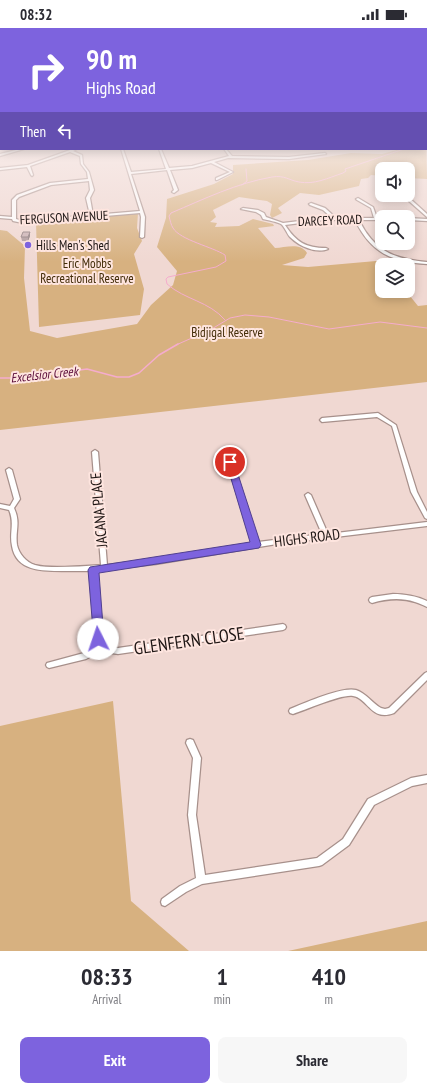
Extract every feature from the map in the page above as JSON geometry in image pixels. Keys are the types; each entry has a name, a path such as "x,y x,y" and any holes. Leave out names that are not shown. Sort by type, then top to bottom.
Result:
{"street":[{"path":"89,175 92,190 88,198 91,215"},
{"path":"131,175 141,212 142,237"},
{"path":"170,175 176,190 174,192"},
{"path":"217,179 225,175"},
{"name":"FERGUSON AVENUE","path":"90,180 51,184 21,195 14,200 14,220 19,222 141,212"},
{"path":"358,199 372,208 375,216"},
{"path":"412,202 427,216"},
{"path":"311,204 324,209 334,218"},
{"path":"243,210 257,211 263,214 264,218 267,220 283,224"},
{"path":"0,217 14,218"},
{"name":"DARCEY ROAD","path":"326,249 310,249 301,246 283,224 300,220 334,218 375,219"},
{"path":"356,218 360,228 378,250 384,254 402,260 427,263"},
{"path":"415,219 427,220"},
{"path":"322,420 378,415 394,425 414,492 427,517"},
{"name":"JACANA PLACE","path":"94,452 104,568"},
{"path":"230,462 256,545"},
{"path":"0,506 11,508 17,499 9,470"},
{"path":"308,495 326,536"},
{"name":"HIGHS ROAD","path":"11,508 15,513 13,547 20,557 32,567 93,570 256,545 427,524"},
{"path":"49,665 86,656 103,646 98,639 93,570"},
{"path":"372,600 396,595 404,595 427,604"},
{"name":"GLENFERN CLOSE","path":"103,646 109,650 118,651 283,628"},
{"path":"293,711 350,692 360,695 381,713 387,713 391,711 427,675"},
{"path":"190,743 197,758 192,815 201,880"},
{"path":"165,902 183,889 201,880 319,862 346,842 371,802 411,782 427,779"}],"green space":[{"name":"Bidjigal Reserve","path":"231,175 371,175 368,178 361,179 359,186 319,195 300,193 278,208 282,213 272,218 270,215 272,204 267,201 239,197 213,210 216,217 210,222 217,223 215,227 239,226 253,219 273,224 274,226 258,228 275,248 292,246 300,248 307,253 304,258 282,265 308,267 375,261 375,298 412,298 418,306 427,305 427,382 0,430 0,230 7,231 25,246 24,278 30,331 57,338 137,324 151,305 173,285 177,271 157,247 166,218 167,199 214,184"},
{"name":"Bidjigal Reserve","path":"415,175 427,175 427,179 415,178"},
{"name":"Eric Mobbs Recreational Reserve","path":"138,213 137,228 142,241 134,254 144,289 140,315 39,327 36,222"},
{"path":"113,701 131,901 189,951 0,951 0,726"},
{"path":"427,921 427,951 288,951"}],"building":[{"path":"23,232 30,232 28,237 21,237"}],"waterway":[{"path":"243,184 247,181 247,175"},
{"path":"243,184 272,177 283,177 299,182 310,183 337,175"},
{"path":"225,320 204,304 181,294 167,284 166,279 168,277 216,267 226,261 225,255 220,252 182,236 173,228 169,216 171,213 243,184"},
{"name":"Excelsior Creek","path":"177,344 210,330 230,318 245,315 269,317 329,329 380,322 427,328"},
{"name":"Excelsior Creek","path":"0,378 23,378 87,369 117,377 129,377 139,373 159,355 177,344"}],"place":[{"name":"Hills Men's Shed","path":"28,245"}],"route":[{"path":"98,639 93,570 256,545 230,462"}]}
